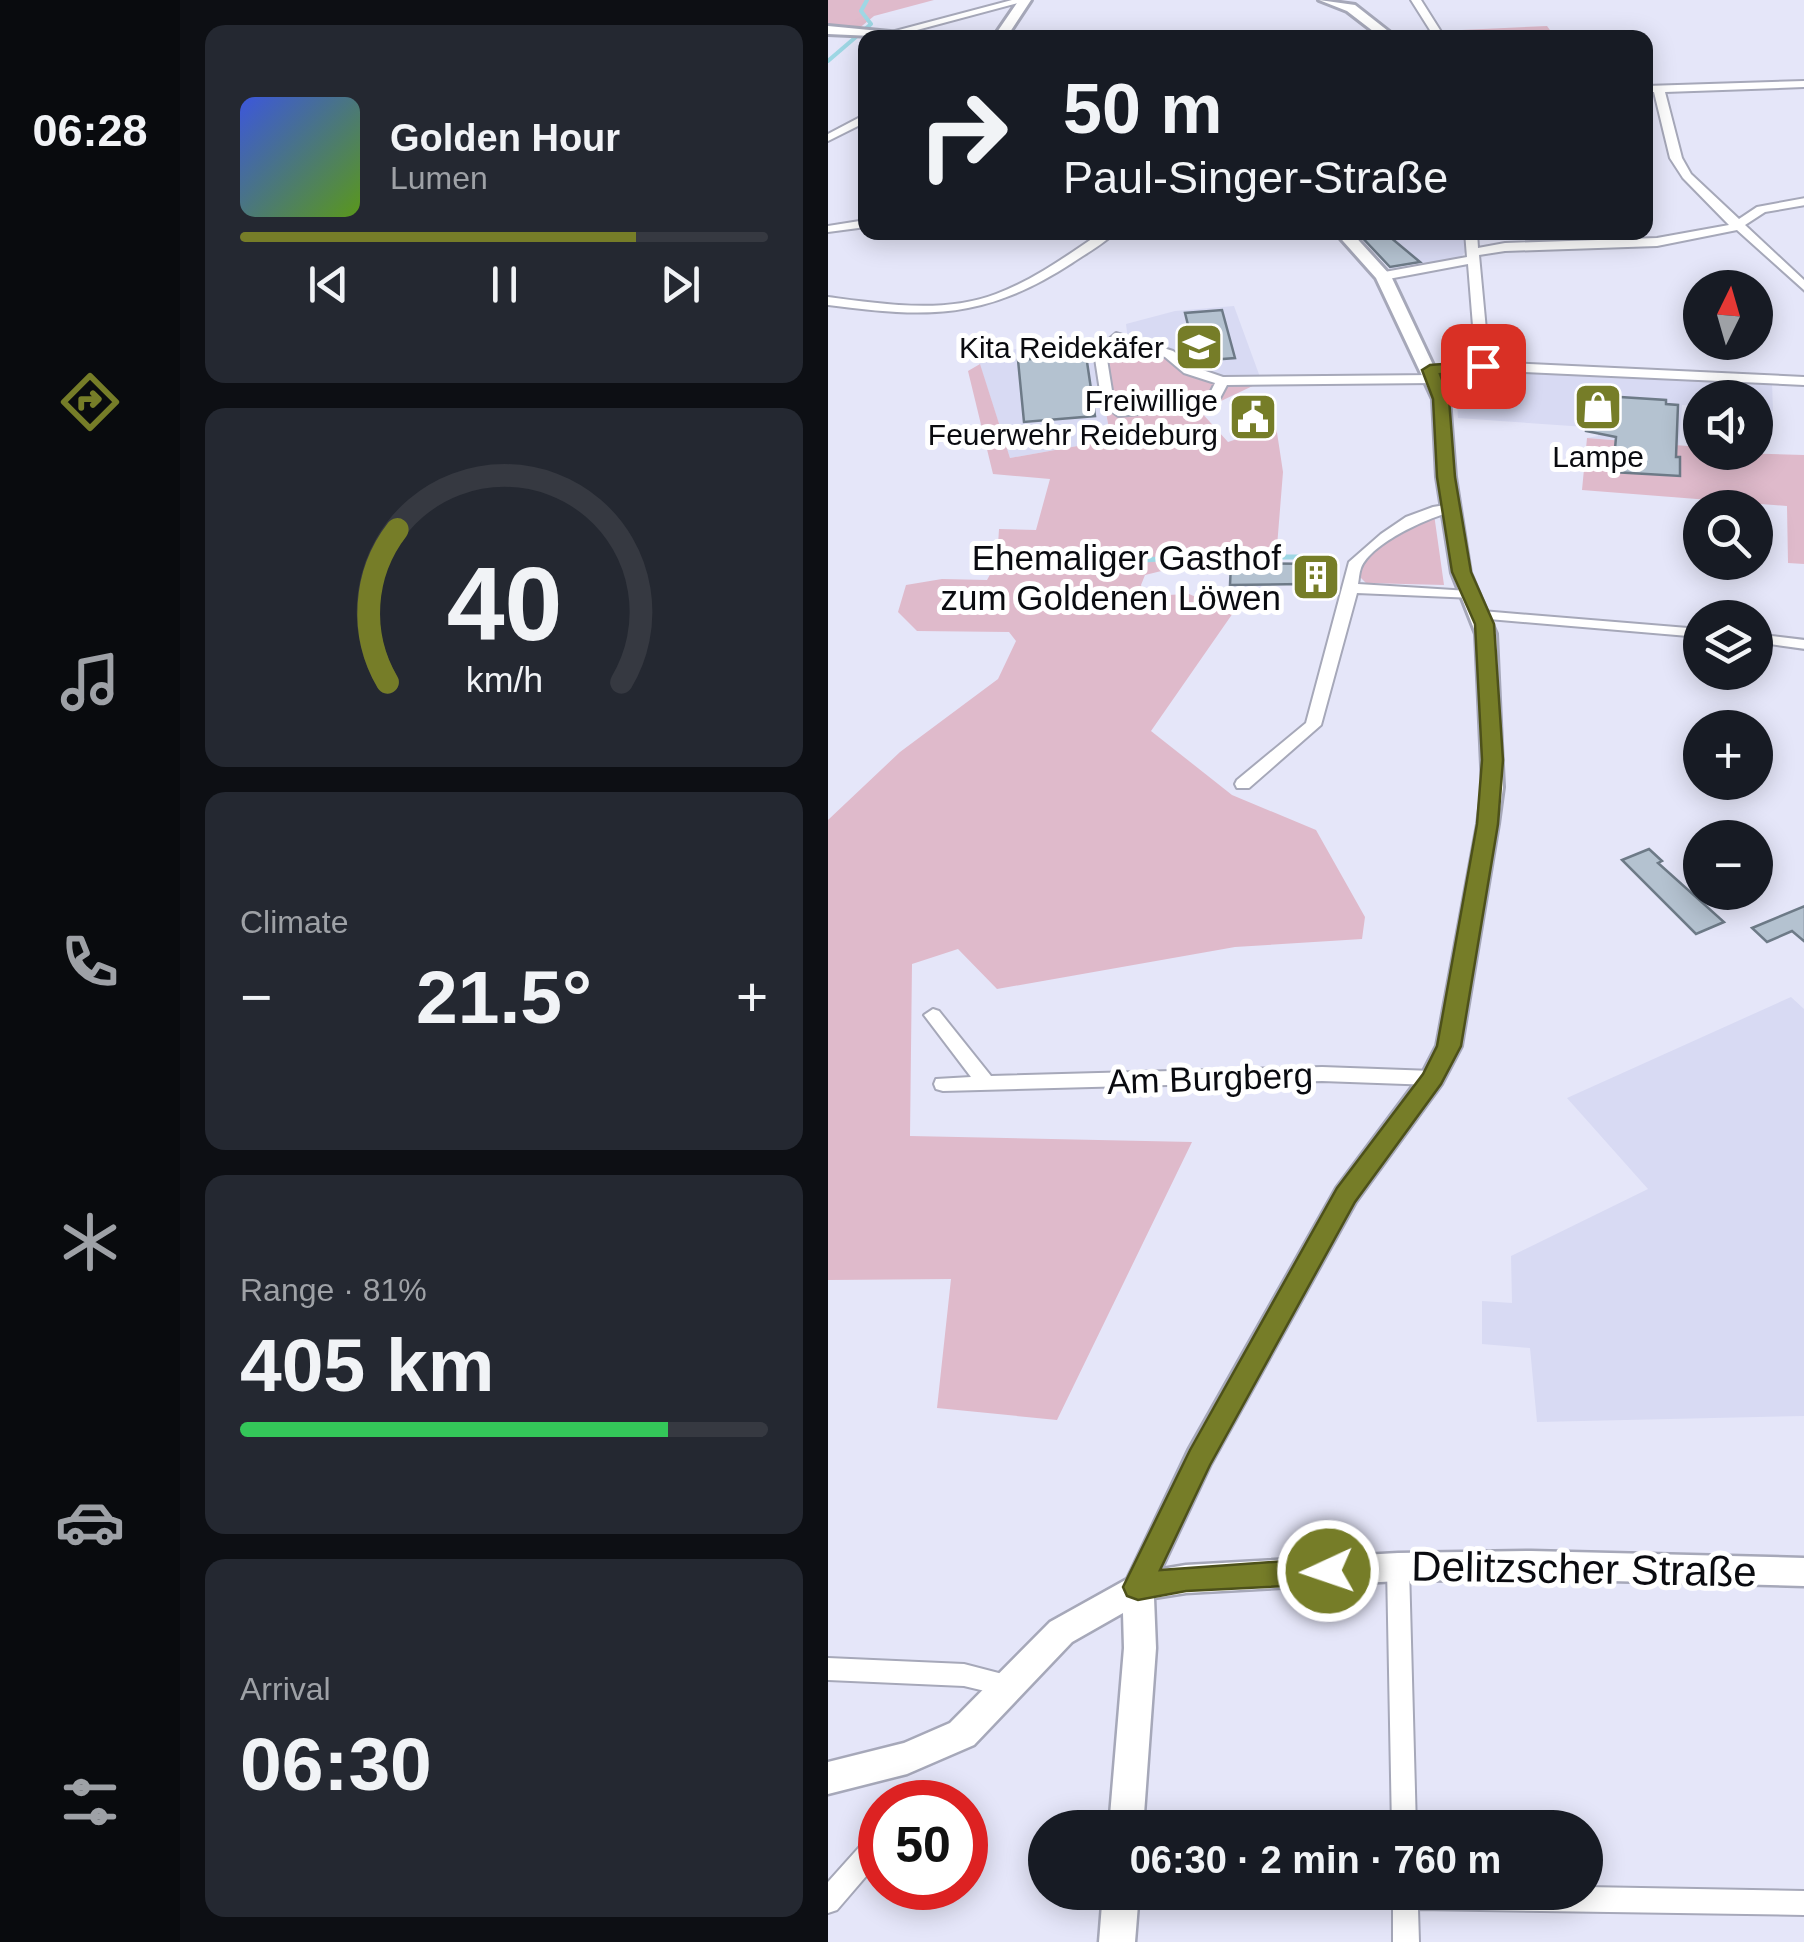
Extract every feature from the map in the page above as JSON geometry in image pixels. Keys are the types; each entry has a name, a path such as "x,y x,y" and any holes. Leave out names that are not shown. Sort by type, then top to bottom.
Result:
{"main road":[{"name":"Delitzscher Straße","path":"828,1778 935,1748 962,1734 1061,1632 1138,1587 1186,1578 1398,1567 1531,1565 1804,1572"},
{"path":"1127,1810 1140,1648 1138,1587"},
{"path":"1117,1942 1120,1910"}],"street":[{"path":"888,30 1025,0"},
{"path":"1004,30 1025,0"},
{"path":"1325,0 1352,4 1383,30"},
{"path":"1416,0 1435,30"},
{"path":"828,30 858,33"},
{"path":"1653,89 1804,84"},
{"path":"1653,92 1678,164 1702,194 1804,288"},
{"path":"828,138 858,121"},
{"path":"1383,276 1505,247 1633,244 1737,226 1761,210 1804,201"},
{"path":"828,229 858,224"},
{"path":"828,301 923,308 970,304 1016,291 1098,240"},
{"path":"1138,1587 1200,1458 1346,1195 1433,1078 1449,1046 1493,787 1486,634 1482,615 1461,572 1441,399 1383,276 1349,240"},
{"path":"1471,240 1483,366"},
{"path":"1222,381 1206,403 1118,412 1108,404 1100,352 1116,337 1170,354 1189,370 1222,381 1432,374 1483,366 1804,382"},
{"path":"1243,784 1314,725 1354,564 1417,519 1451,508"},
{"path":"1349,588 1469,595"},
{"path":"1482,615 1683,632"},
{"path":"1773,640 1804,645"},
{"path":"933,1015 986,1083"},
{"name":"Am Burgberg","path":"943,1084 1322,1074 1433,1078"},
{"path":"1398,1567 1404,1810"},
{"path":"828,1670 964,1675 1006,1686"},
{"path":"828,1901 858,1867"},
{"path":"1603,1899 1804,1903"},
{"path":"1405,1910 1406,1942"}],"shaded area":[{"path":"828,0 934,0 874,16 857,30 828,25"},
{"path":"1547,26 1550,30 1461,30"},
{"path":"1363,240 1464,240 1465,252 1461,257 1392,271"},
{"name":"Kita Reidekäfer","path":"1234,306 1260,377 1203,381 1128,340 1126,324 1175,311"},
{"path":"1116,337 1169,354 1209,383 1261,382 1200,411 1228,442 1276,426 1283,472 1276,559 1186,565 1145,575 1141,585 1145,596 1189,594 1233,613 1151,731 1232,795 1316,830 1365,917 1362,939 1235,947 997,989 958,949 912,964 910,1136 1192,1142 1057,1420 937,1408 951,1279 828,1280 828,820 900,752 998,679 1016,641 1009,632 917,631 898,612 906,585 942,579 987,580 997,562 999,529 1036,530 1050,479 993,474 968,371 980,364 1010,458 1111,440 1093,341"},
{"path":"1093,341 1111,440 1010,458 976,353"},
{"path":"1471,369 1726,380 1683,380 1679,445 1587,438 1598,436 1598,432 1586,427 1458,418 1455,374"},
{"path":"1587,438 1683,446 1683,470 1773,470 1773,454 1804,455 1804,564 1788,563 1787,506 1773,505 1773,490 1683,490 1683,498 1582,490"},
{"path":"1434,514 1444,585 1366,583 1361,578 1361,563 1391,537"},
{"path":"1791,997 1805,1010 1804,1416 1537,1422 1530,1348 1482,1344 1482,1301 1512,1303 1511,1256 1648,1189 1567,1098"}],"building":[{"path":"1365,240 1394,240 1420,262 1390,267"},
{"path":"1222,310 1235,358 1197,361 1185,313"},
{"path":"1086,355 1095,416 1024,422 1018,360"},
{"path":"1589,395 1666,400 1666,404 1678,405 1676,457 1680,457 1680,476 1613,472 1616,437 1586,431"},
{"name":"Freiwillige Feuerwehr Reideburg","path":"1257,403 1272,425 1247,430 1232,407"},
{"path":"1231,563 1330,564 1331,590 1302,590 1302,584 1230,585"},
{"path":"1649,849 1683,885 1683,910 1711,910 1724,922 1696,934 1622,860"},
{"path":"1805,906 1805,942 1792,931 1767,942 1752,928"}],"waterway":[{"path":"864,30 871,24 861,11 867,0"},
{"path":"828,61 858,35"},
{"path":"1045,551 1041,565 1202,557 1319,557"}],"place":[{"name":"Kita Reidekäfer","path":"1199,347"},
{"name":"Lampe","path":"1598,407"},
{"name":"Freiwillige Feuerwehr Reideburg","path":"1253,417"},
{"name":"Ehemaliger Gasthof zum Goldenen Löwen","path":"1316,577"}],"route":[{"path":"1328,1571 1186,1578 1138,1587 1200,1458 1346,1195 1433,1078 1449,1046 1493,787 1485,624 1461,572 1446,477 1441,399 1430,370 1483,366"}]}
